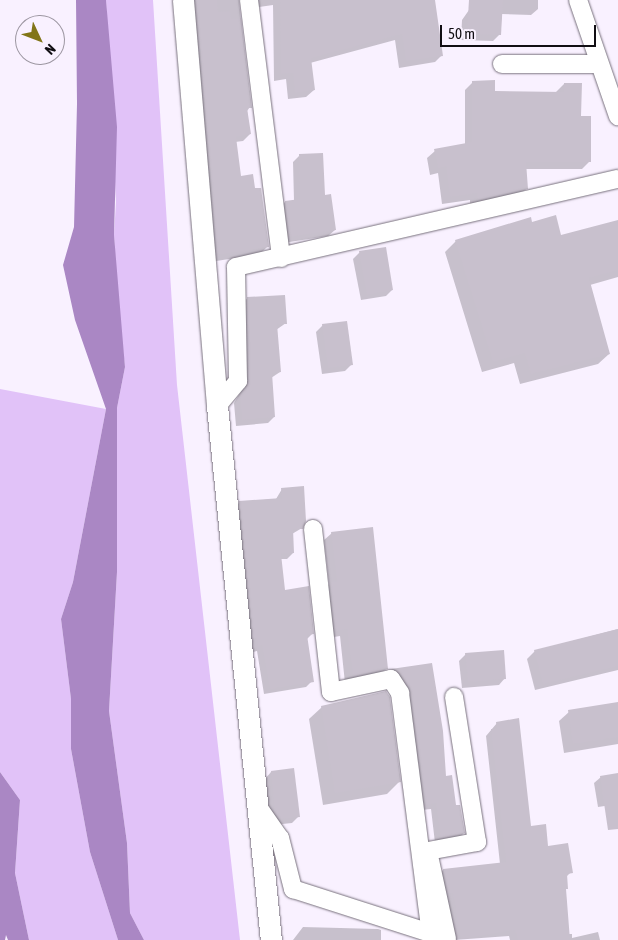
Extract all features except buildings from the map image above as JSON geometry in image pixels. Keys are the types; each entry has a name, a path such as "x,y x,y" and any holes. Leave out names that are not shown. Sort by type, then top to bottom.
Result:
{"street":[{"path":"183,0 217,406 272,940"},
{"path":"249,0 281,258"},
{"path":"578,0 618,116"},
{"path":"502,64 599,64"},
{"path":"217,406 238,381 236,268 618,179"},
{"path":"313,529 331,692 391,679 400,693 443,938"},
{"path":"443,938 428,851 477,842 454,697"},
{"path":"258,807 280,838 293,889 443,938"}],"shaded area":[{"path":"76,0 106,0 117,127 114,235 125,367 117,408 117,572 109,711 127,843 130,913 144,940 118,940 90,852 71,749 71,699 61,619 73,582 106,409 75,320 63,265 74,227 77,104"},
{"path":"106,0 153,0 177,385 240,940 144,940 130,913 127,843 109,711 117,572 117,408 125,367 118,308 114,235 116,202"},
{"path":"0,389 106,409 73,582 61,619 71,699 71,749 90,852 118,940 29,940 15,873 20,800 0,772"},
{"path":"0,772 20,800 15,873 29,940 8,940 6,935 5,940 0,940"}]}
